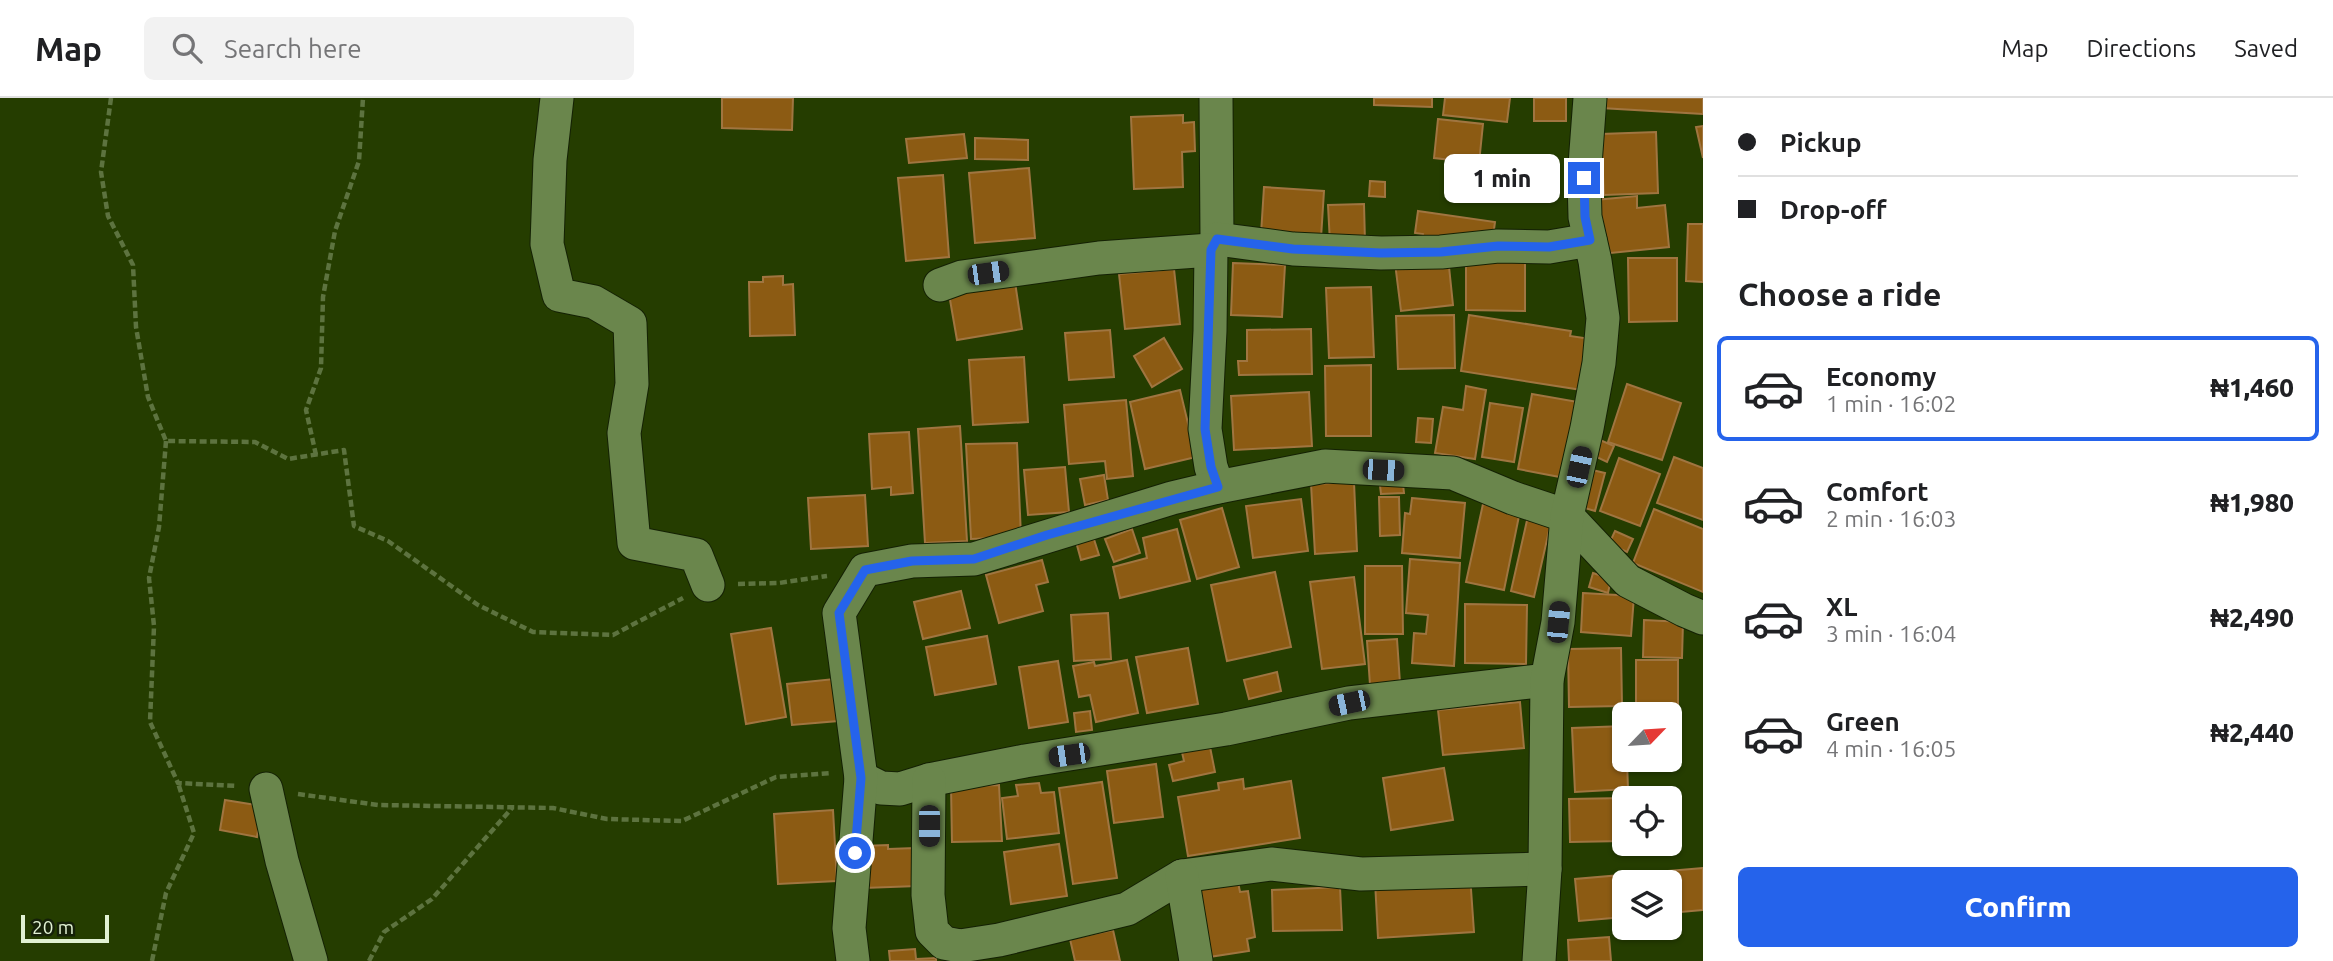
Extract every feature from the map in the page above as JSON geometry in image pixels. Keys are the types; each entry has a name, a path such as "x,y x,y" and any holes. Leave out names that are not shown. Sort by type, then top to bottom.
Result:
{"street":[{"path":"557,98 550,160 547,244 559,295 594,302 630,323 632,384 624,433 635,543 696,555 708,585"},
{"path":"1216,98 1214,244 1205,429 1211,467 1218,487"},
{"path":"1539,961 1545,869 1547,680 1558,622 1567,516 1599,363 1603,318 1585,217 1584,178 1590,98"},
{"path":"940,285 962,277 1214,244 1381,253 1441,252 1498,246 1549,247 1590,240"},
{"path":"853,961 849,929 861,778 839,613 865,570 912,561 974,559 1047,535 1218,487 1325,466 1453,473 1513,498 1567,516 1628,580 1703,618"},
{"path":"861,778 881,788 900,789 929,780 1025,761 1214,731 1349,703 1547,680"},
{"path":"929,780 928,895 932,931 944,943 960,946 1001,951 1127,909 1182,876 1271,864 1361,874 1545,869"},
{"path":"266,789 282,860 311,961"},
{"path":"1182,876 1196,961"}],"path":[{"path":"111,98 101,172 102,183 108,216 133,265 136,327 148,397 166,441 159,527 149,578 154,626 150,722 178,783 194,833 166,893 152,961"},
{"path":"316,455 306,410 321,368 323,297 335,231 359,161 363,98"},
{"path":"166,441 255,442 288,459 344,450 354,526 388,541 478,605 533,632 613,635 708,585 779,583 865,570"},
{"path":"178,783 266,789 378,805 553,808 607,819 682,821 776,777 842,772 861,778"},
{"path":"369,961 384,932 432,899 513,807"}],"building":[{"path":"722,98 793,98 792,130 722,128"},
{"path":"1374,98 1432,98 1432,107 1374,105"},
{"path":"1445,98 1510,98 1507,122 1443,115"},
{"path":"1534,98 1566,98 1566,121 1534,121"},
{"path":"1602,98 1703,98 1703,114 1601,108"},
{"path":"1183,115 1183,123 1194,122 1195,151 1182,152 1183,187 1134,189 1131,117"},
{"path":"1438,119 1483,124 1479,163 1434,158"},
{"path":"1703,126 1703,158 1696,127"},
{"path":"1656,132 1658,193 1604,195 1601,134"},
{"path":"964,134 967,158 909,163 906,139"},
{"path":"975,138 1028,140 1028,160 975,159"},
{"path":"1029,168 1035,238 975,243 969,173"},
{"path":"943,175 949,257 906,261 898,178"},
{"path":"1370,181 1385,182 1385,197 1369,196"},
{"path":"1264,187 1324,191 1321,238 1261,234"},
{"path":"1637,196 1637,208 1665,205 1669,247 1601,254 1595,200"},
{"path":"1364,204 1365,242 1330,243 1328,205"},
{"path":"1418,211 1495,222 1492,244 1422,244 1423,234 1415,233"},
{"path":"1688,224 1703,224 1703,282 1686,281"},
{"path":"1466,254 1525,254 1525,311 1466,310"},
{"path":"1448,257 1453,305 1401,311 1395,263"},
{"path":"1628,258 1677,258 1677,321 1629,322"},
{"path":"1233,263 1285,265 1282,317 1231,315"},
{"path":"1174,269 1180,324 1125,329 1119,274"},
{"path":"783,276 783,285 793,284 795,335 750,336 749,282 763,282 763,277"},
{"path":"1015,282 1022,329 957,340 949,294"},
{"path":"1371,287 1374,357 1329,358 1326,288"},
{"path":"1454,315 1455,368 1398,369 1396,316"},
{"path":"1469,315 1571,331 1570,336 1591,339 1582,390 1461,371"},
{"path":"1311,329 1312,374 1239,375 1238,361 1247,361 1247,330"},
{"path":"1110,330 1114,377 1069,380 1065,333"},
{"path":"1164,338 1182,369 1152,387 1134,356"},
{"path":"1024,357 1028,422 973,425 969,360"},
{"path":"1371,365 1371,436 1326,436 1325,366"},
{"path":"1627,384 1681,403 1662,460 1608,442"},
{"path":"1466,386 1486,390 1475,459 1435,453 1443,407 1463,410"},
{"path":"1180,390 1196,457 1145,469 1130,402"},
{"path":"1309,392 1312,446 1234,450 1231,396"},
{"path":"1532,394 1578,402 1565,478 1518,469"},
{"path":"1126,400 1133,476 1107,479 1105,461 1069,464 1064,405"},
{"path":"1490,403 1523,408 1514,462 1482,457"},
{"path":"1418,418 1433,419 1431,443 1416,442"},
{"path":"960,426 967,541 925,543 918,429"},
{"path":"909,432 913,493 891,495 891,487 872,489 869,434"},
{"path":"1593,437 1614,446 1607,462 1586,452"},
{"path":"1017,443 1021,537 971,539 966,444"},
{"path":"1674,457 1703,468 1703,520 1657,503"},
{"path":"1619,458 1660,474 1640,526 1600,511"},
{"path":"1065,467 1069,512 1028,515 1024,470"},
{"path":"1588,469 1605,473 1595,511 1578,506"},
{"path":"1104,475 1108,500 1085,505 1080,479"},
{"path":"1402,475 1404,493 1381,494 1379,477"},
{"path":"1354,482 1357,551 1315,554 1311,484"},
{"path":"865,495 868,546 811,549 808,498"},
{"path":"1379,497 1399,497 1400,535 1380,536"},
{"path":"1412,498 1465,503 1460,558 1402,553 1405,513 1410,514"},
{"path":"1301,499 1308,551 1253,558 1246,506"},
{"path":"1483,504 1520,511 1504,590 1466,582"},
{"path":"1222,508 1239,567 1197,579 1180,520"},
{"path":"1654,509 1703,529 1703,592 1633,563"},
{"path":"1528,516 1551,522 1534,597 1511,591"},
{"path":"1132,529 1140,553 1114,562 1105,539"},
{"path":"1177,529 1190,581 1120,598 1113,567 1147,558 1143,538"},
{"path":"1615,531 1633,539 1627,552 1609,544"},
{"path":"1092,533 1099,555 1081,560 1075,538"},
{"path":"1410,559 1460,563 1454,666 1412,663 1414,633 1426,634 1428,615 1406,613"},
{"path":"1042,560 1048,582 1036,585 1043,611 999,623 986,575"},
{"path":"1365,566 1402,566 1403,634 1365,634"},
{"path":"1275,572 1291,647 1227,661 1211,585"},
{"path":"1593,573 1611,579 1608,593 1589,587"},
{"path":"1354,577 1365,664 1322,669 1310,582"},
{"path":"961,591 970,628 923,639 914,602"},
{"path":"1583,593 1634,596 1631,636 1581,632"},
{"path":"1465,604 1527,605 1526,664 1465,663"},
{"path":"1108,613 1111,659 1074,661 1071,615"},
{"path":"1644,620 1683,622 1682,658 1643,657"},
{"path":"771,628 786,717 746,724 731,634"},
{"path":"987,636 996,684 935,695 926,647"},
{"path":"1397,639 1400,683 1370,685 1367,641"},
{"path":"1188,648 1198,704 1147,713 1136,657"},
{"path":"1621,648 1622,702 1612,702 1612,706 1569,707 1568,649"},
{"path":"1127,660 1138,713 1096,722 1090,695 1079,697 1073,666 1094,662 1095,666"},
{"path":"1636,660 1678,660 1678,702 1636,702"},
{"path":"1058,661 1068,722 1029,728 1019,667"},
{"path":"1277,672 1281,691 1249,699 1244,680"},
{"path":"834,679 838,721 792,725 787,684"},
{"path":"1520,702 1524,748 1443,755 1438,710"},
{"path":"1090,711 1092,730 1076,732 1074,713"},
{"path":"1612,726 1612,772 1627,772 1628,786 1575,792 1572,728"},
{"path":"1209,742 1215,772 1173,781 1169,765 1184,761 1181,748"},
{"path":"1156,764 1163,817 1114,823 1107,771"},
{"path":"1444,768 1453,820 1391,830 1383,778"},
{"path":"1243,779 1244,789 1291,781 1300,838 1188,856 1178,797 1219,790 1218,783"},
{"path":"1102,782 1117,878 1073,884 1059,788"},
{"path":"1039,783 1041,793 1054,792 1059,833 1007,839 1002,798 1018,796 1016,785"},
{"path":"999,785 1002,841 952,842 951,786"},
{"path":"1612,798 1612,841 1570,842 1569,799"},
{"path":"225,800 262,806 257,837 220,830"},
{"path":"833,810 837,881 778,884 774,814"},
{"path":"1059,844 1067,896 1011,904 1004,852"},
{"path":"888,845 888,849 915,848 917,886 864,888 862,846"},
{"path":"1703,868 1703,910 1682,912 1682,870 1680,870"},
{"path":"1470,875 1474,932 1378,938 1375,881"},
{"path":"1612,876 1612,918 1579,921 1575,879"},
{"path":"1237,877 1240,892 1248,891 1255,937 1247,939 1249,951 1209,957 1197,883"},
{"path":"1340,887 1342,930 1273,931 1272,890"},
{"path":"1113,930 1120,961 1075,961 1070,939"},
{"path":"1609,937 1611,961 1569,961 1568,940"},
{"path":"915,949 916,959 936,958 936,961 890,961 889,951"}],"route":[{"path":"855,853 861,778 839,613 865,570 912,561 974,559 1172,498 1218,487 1211,467 1205,429 1211,250 1217,239 1293,249 1381,253 1441,252 1498,246 1549,247 1590,240 1585,217 1584,178"}]}
